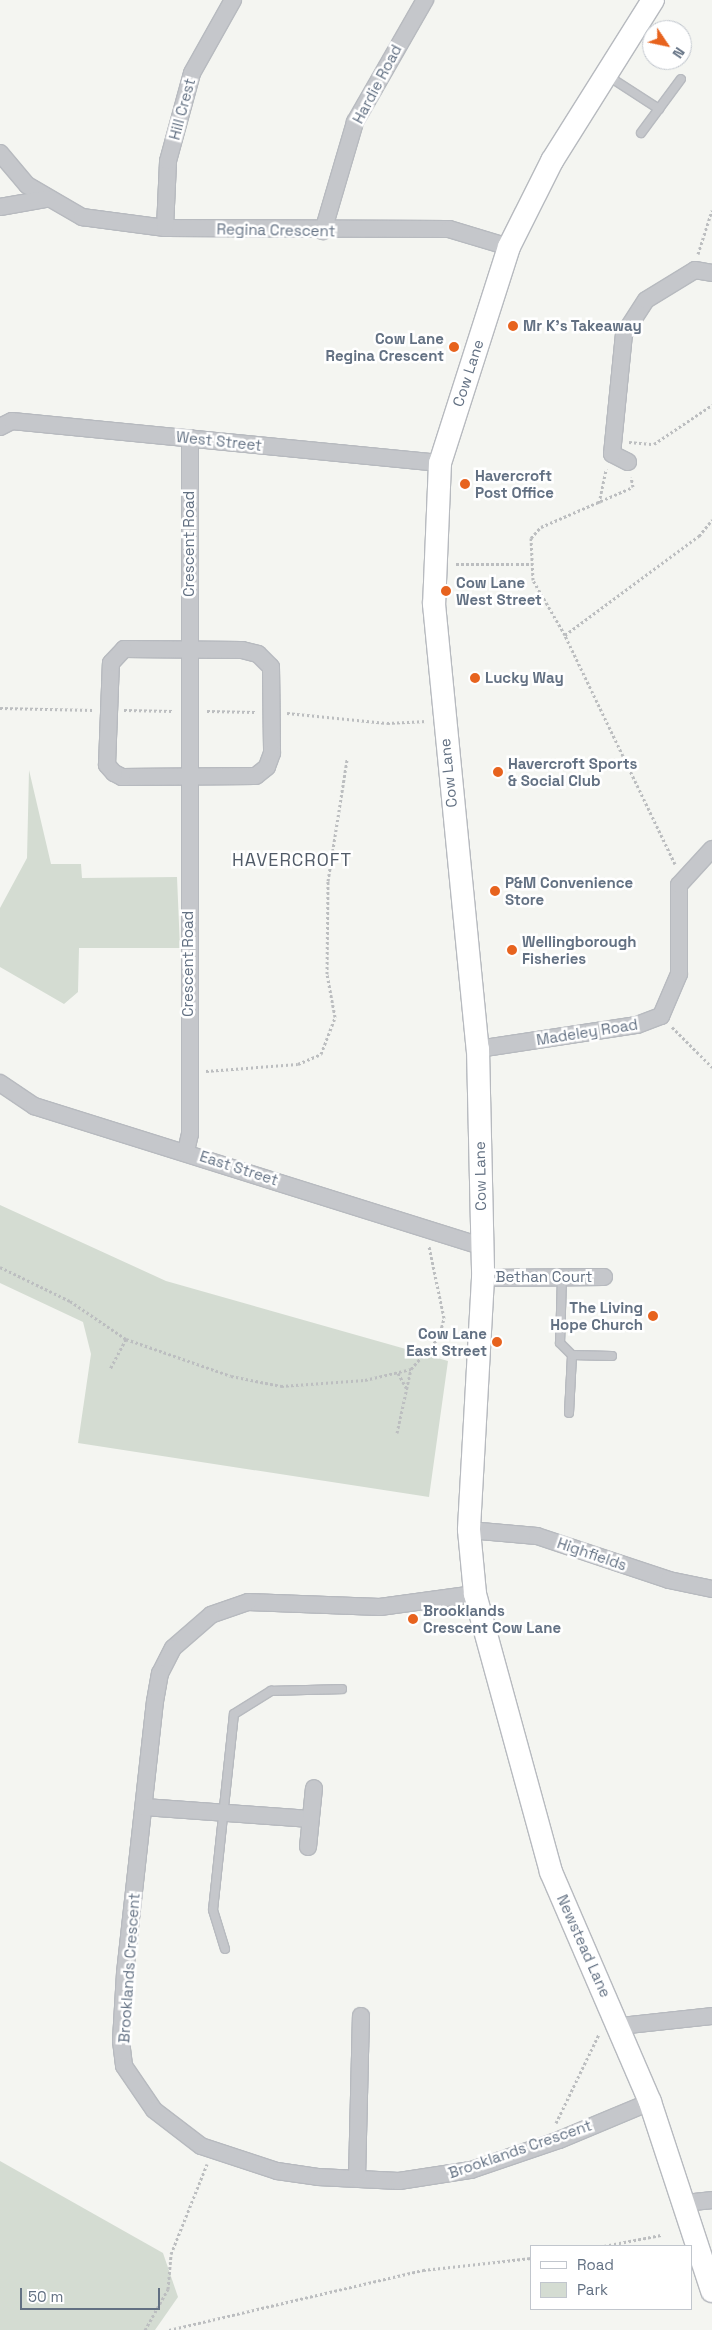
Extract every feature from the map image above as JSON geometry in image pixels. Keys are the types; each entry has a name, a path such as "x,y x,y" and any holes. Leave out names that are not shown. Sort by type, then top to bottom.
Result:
{"main road":[{"name":"Cow Lane","path":"474,1594 469,1530 484,1278 478,1049 443,720 436,564 440,463 508,247 552,161 653,0"},
{"name":"Newstead Lane","path":"474,1594 551,1872 618,2020 650,2102 712,2291"}],"street":[{"name":"Hill Crest","path":"165,228 168,161 192,73 233,0"},
{"name":"Hardie Road","path":"323,231 354,122 425,0"},
{"name":"Regina Crescent","path":"0,153 46,199 82,217 165,228 323,231 449,229 508,247"},
{"path":"0,207 46,199"},
{"path":"628,462 613,447 624,334 646,300 695,270 712,273"},
{"name":"West Street","path":"0,427 12,420 440,463"},
{"name":"Crescent Road","path":"186,1151 190,1134 188,1072 190,438"},
{"path":"124,649 189,650 258,654 271,667 272,753 268,768 256,776 122,777 114,773 107,765 111,663 124,649"},
{"path":"661,1016 679,974 679,885 712,849"},
{"name":"Madeley Road","path":"478,1049 637,1025 661,1016"},
{"name":"East Street","path":"0,1082 34,1106 186,1151 482,1246"},
{"name":"Bethan Court","path":"484,1278 604,1277"},
{"name":"Highfields","path":"469,1530 537,1536 669,1580 712,1589"},
{"name":"Brooklands Crescent","path":"474,1594 380,1607 248,1602 211,1615 173,1648 160,1673 144,1807 125,1983 121,2041 124,2066 154,2110 212,2152 277,2171 399,2181 434,2177 558,2140 650,2102"},
{"path":"308,1847 314,1788"},
{"path":"144,1807 311,1819"},
{"path":"357,2178 361,2016"},
{"path":"618,2020 712,2016"},
{"path":"684,2203 712,2200"}],"lane":[{"path":"607,76 659,109"},
{"path":"641,132 681,79"},
{"path":"562,1277 560,1343 572,1355 612,1356"},
{"path":"569,1413 572,1355"},
{"path":"225,1949 213,1910 234,1714 271,1691 342,1689"}],"path":[{"path":"695,270 712,210"},
{"path":"599,503 601,482 613,447 654,444 712,405"},
{"path":"628,462 634,487 536,531 531,564 542,601 565,635 683,880"},
{"path":"565,635 699,536 712,520"},
{"path":"436,564 531,564"},
{"path":"0,708 272,712 388,723 443,720"},
{"path":"188,1072 298,1064 321,1054 335,1017 328,974 328,881 346,759"},
{"path":"661,1016 712,1067"},
{"path":"398,1432 411,1369 439,1337 444,1318 429,1246"},
{"path":"0,1267 70,1301 126,1339 231,1376 281,1386 365,1380 411,1369"},
{"path":"110,1368 126,1339"},
{"path":"398,1372 408,1390"},
{"path":"558,2140 556,2122 604,2023 618,2020"},
{"path":"145,2330 168,2289 171,2254 212,2152"},
{"path":"609,2245 661,2235"},
{"path":"169,2330 423,2270 530,2258"}],"green space":[{"path":"29,770 51,864 81,864 82,878 177,877 180,948 79,948 78,992 64,1004 0,967 0,908 27,858"},
{"path":"0,1205 166,1281 448,1361 429,1497 78,1443 91,1354 83,1322 0,1283"},
{"path":"0,2161 163,2253 178,2297 155,2330 0,2330"}],"place":[{"name":"Mr K's Takeaway","path":"513,326"},
{"name":"Cow Lane Regina Crescent","path":"454,347"},
{"name":"Havercroft Post Office","path":"465,484"},
{"name":"Cow Lane West Street","path":"446,591"},
{"name":"Lucky Way","path":"475,678"},
{"name":"Havercroft Sports & Social Club","path":"498,772"},
{"name":"P&M Convenience Store","path":"495,891"},
{"name":"Wellingborough Fisheries","path":"512,950"},
{"name":"The Living Hope Church","path":"653,1316"},
{"name":"Cow Lane East Street","path":"497,1342"},
{"name":"Brooklands Crescent Cow Lane","path":"413,1619"}],"district":[{"name":"HAVERCROFT","path":"292,860"}]}
